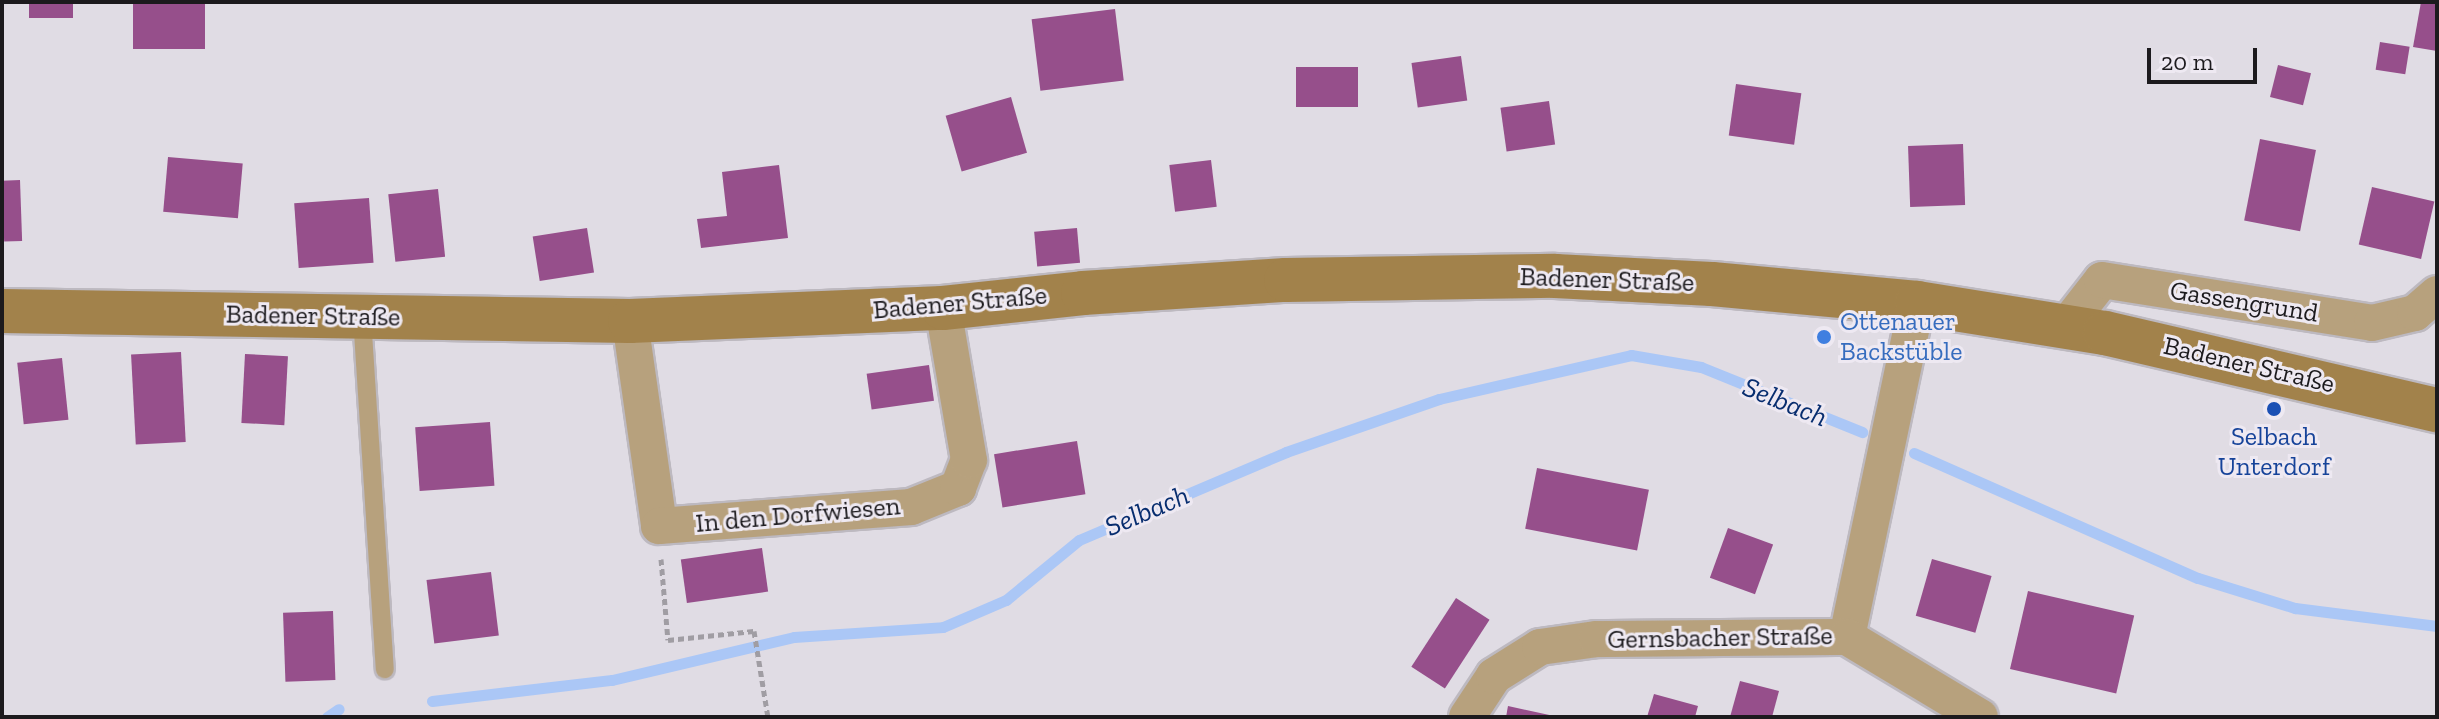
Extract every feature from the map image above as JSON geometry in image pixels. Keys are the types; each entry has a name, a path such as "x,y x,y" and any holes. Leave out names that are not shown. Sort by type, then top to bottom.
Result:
{"main road":[{"name":"Badener Straße","path":"2,311 630,321 943,308 1083,293 1286,280 1555,276 1712,284 1917,303 2066,326 2437,410"}],"street":[{"name":"Gassengrund","path":"2066,326 2102,280 2372,323 2415,313 2437,294"},
{"path":"1847,637 1917,303"},
{"name":"In den Dorfwiesen","path":"630,321 659,526 911,507 958,488 969,460 943,308"},
{"name":"Gernsbacher Straße","path":"1467,717 1494,676 1540,647 1597,639 1847,637 1980,717"}],"lane":[{"path":"362,317 385,669"}],"path":[{"path":"659,526 668,640 754,631 768,717"}],"building":[{"path":"29,2 73,2 73,18 29,18"},
{"path":"133,2 205,2 205,49 133,49"},
{"path":"2421,2 2437,2 2437,51 2413,47"},
{"path":"1115,9 1124,80 1040,91 1032,19"},
{"path":"2380,42 2410,47 2405,74 2376,70"},
{"path":"1461,56 1467,101 1418,108 1411,63"},
{"path":"2278,65 2311,73 2303,105 2270,97"},
{"path":"1296,67 1358,67 1358,107 1296,107"},
{"path":"1736,84 1801,93 1794,145 1729,135"},
{"path":"1011,97 1027,153 962,171 946,116"},
{"path":"1549,101 1555,145 1507,151 1500,108"},
{"path":"2260,139 2316,150 2300,231 2244,220"},
{"path":"1963,144 1965,205 1910,207 1908,146"},
{"path":"168,157 243,164 238,218 163,212"},
{"path":"1211,160 1217,207 1175,212 1169,165"},
{"path":"779,165 788,238 701,248 697,219 727,216 722,172"},
{"path":"20,180 22,241 4,242 2,181"},
{"path":"2372,187 2434,201 2421,259 2359,244"},
{"path":"438,189 445,257 395,262 388,194"},
{"path":"369,198 374,263 299,268 294,203"},
{"path":"587,228 594,272 540,281 533,237"},
{"path":"1077,228 1080,263 1037,267 1034,232"},
{"path":"181,352 186,442 136,444 131,355"},
{"path":"245,354 288,356 284,425 241,423"},
{"path":"62,358 68,420 24,424 17,363"},
{"path":"929,365 934,401 872,409 867,374"},
{"path":"490,422 494,486 420,491 415,427"},
{"path":"1077,441 1085,494 1002,507 994,454"},
{"path":"1537,468 1649,490 1637,551 1525,529"},
{"path":"1728,528 1773,544 1755,594 1710,578"},
{"path":"762,548 768,592 687,603 681,559"},
{"path":"1932,559 1992,576 1975,633 1916,616"},
{"path":"491,572 499,636 434,643 426,580"},
{"path":"2028,591 2134,616 2116,693 2010,669"},
{"path":"1456,598 1490,620 1445,689 1411,667"},
{"path":"333,611 335,680 285,682 283,613"},
{"path":"1740,681 1779,691 1772,717 1730,717"},
{"path":"1654,694 1698,706 1695,717 1647,717"},
{"path":"1508,706 1554,716 1554,717 1506,717"}],"waterway":[{"name":"Selbach","path":"432,701 612,680 794,637 943,627 1006,600 1079,540 1286,452 1439,399 1631,355 1701,367 1862,432"},
{"name":"Selbach","path":"1914,453 2198,578 2295,608 2437,626"},
{"name":"Selbach","path":"327,717 339,709"}],"place":[{"name":"Ottenauer Backstüble","path":"1824,337"},
{"name":"Selbach Unterdorf","path":"2274,409"}]}
